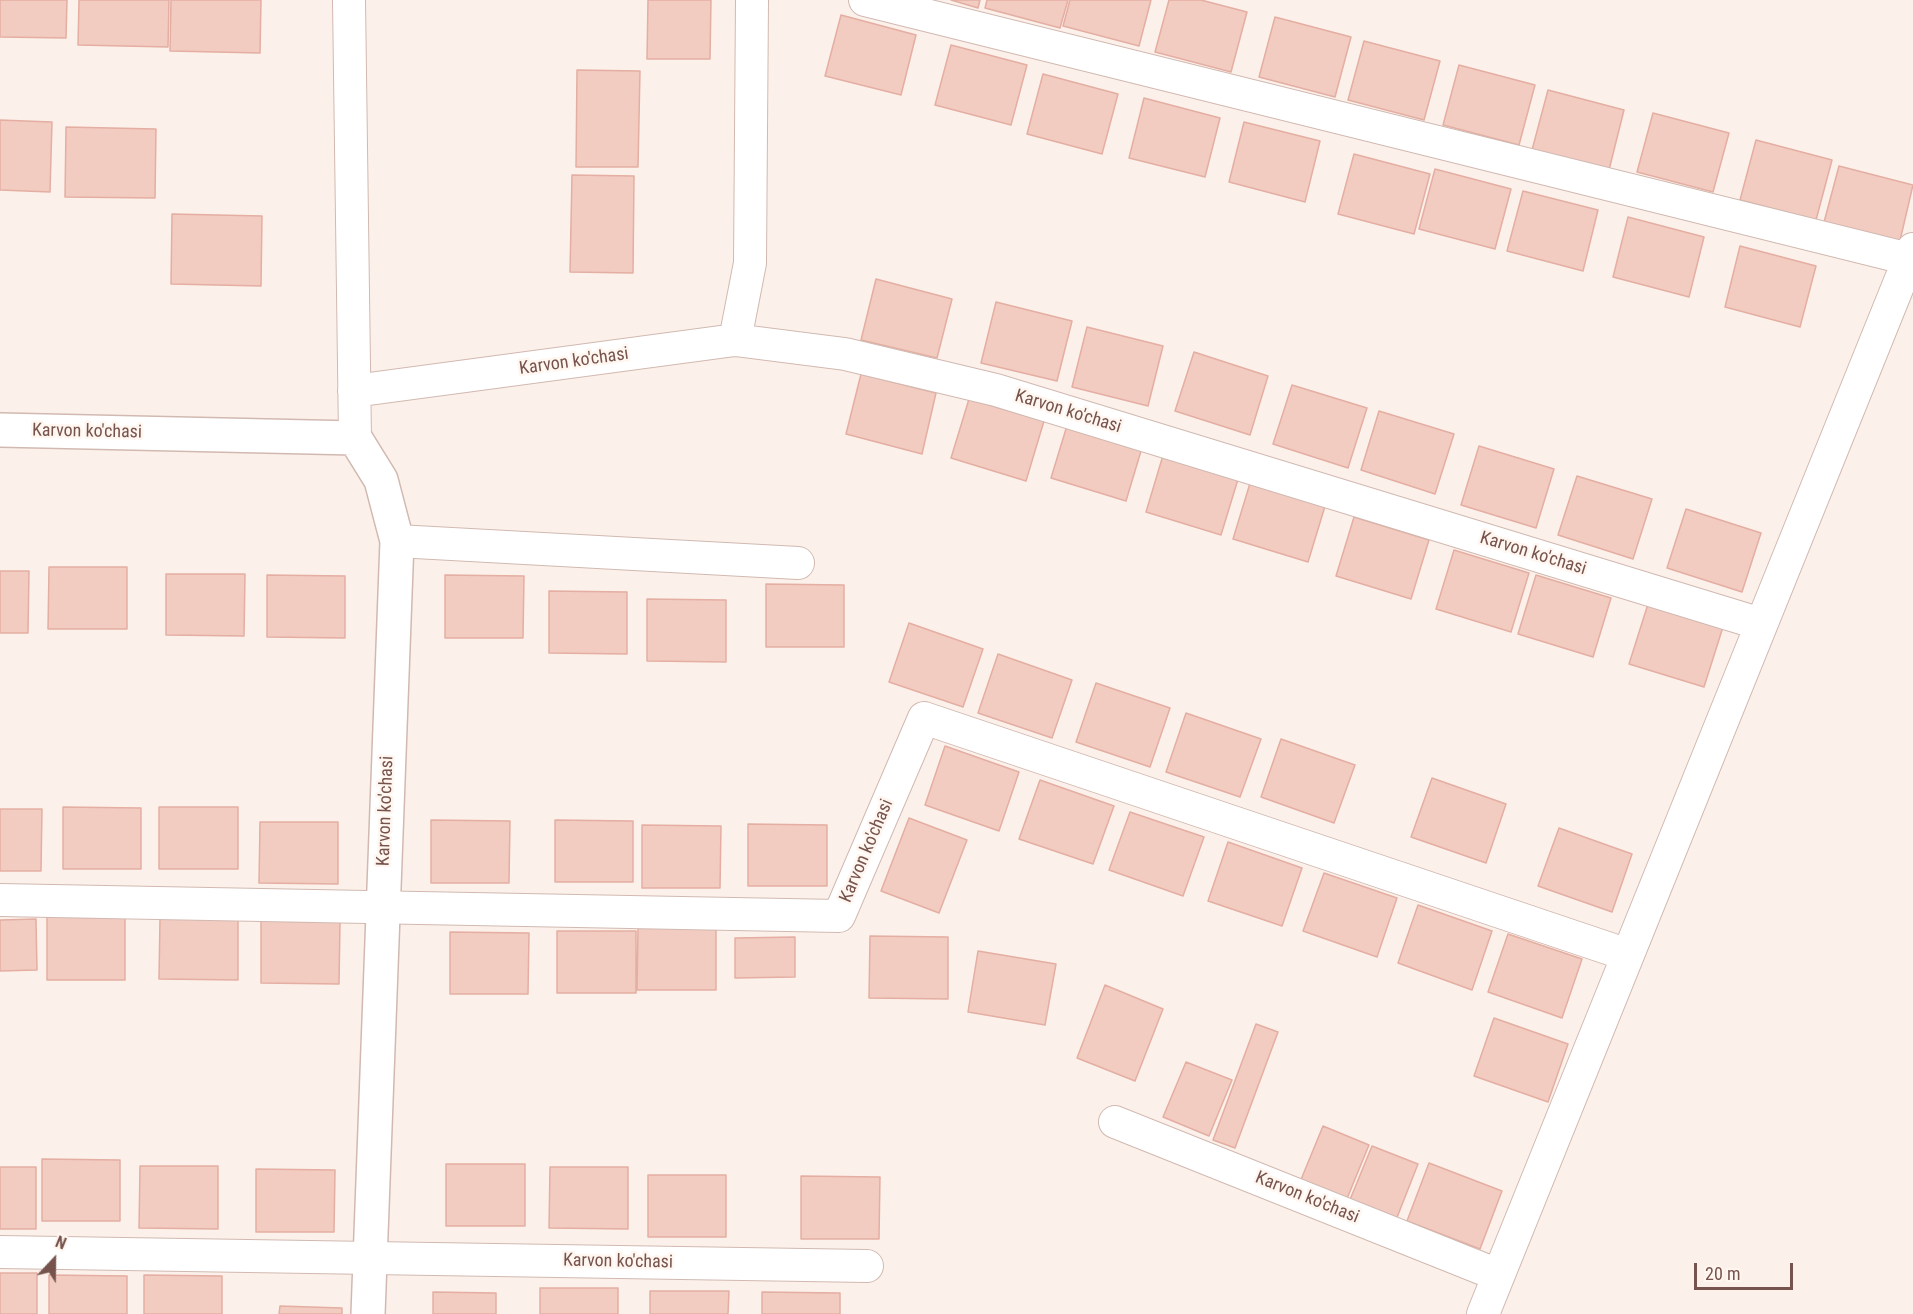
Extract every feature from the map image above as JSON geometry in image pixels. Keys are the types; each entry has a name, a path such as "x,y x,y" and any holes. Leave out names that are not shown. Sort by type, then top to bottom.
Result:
{"street":[{"path":"349,0 355,438"},
{"path":"735,340 750,262 752,0"},
{"path":"865,0 1911,254 1483,1314"},
{"name":"Karvon ko'chasi","path":"354,391 735,340 845,354 996,390 1761,624"},
{"name":"Karvon ko'chasi","path":"0,430 355,438 381,480 397,541 368,1314"},
{"path":"397,541 798,563"},
{"name":"Karvon ko'chasi","path":"0,900 839,916 924,718 1628,955"},
{"name":"Karvon ko'chasi","path":"1115,1122 1498,1275"},
{"name":"Karvon ko'chasi","path":"0,1252 867,1266"}],"building":[{"path":"0,0 67,0 66,38 0,37"},
{"path":"79,0 169,0 168,47 78,45"},
{"path":"171,0 261,0 260,53 170,51"},
{"path":"648,0 711,0 710,59 647,59"},
{"path":"951,0 980,0 978,8"},
{"path":"987,0 1068,0 1060,28 985,8"},
{"path":"1070,0 1151,0 1139,46 1063,26"},
{"path":"1169,0 1201,0 1247,12 1231,72 1155,52"},
{"path":"841,15 916,35 901,95 825,76"},
{"path":"1275,17 1351,37 1335,97 1259,77"},
{"path":"1364,41 1440,61 1424,120 1348,100"},
{"path":"951,45 1027,65 1011,125 935,105"},
{"path":"1459,65 1535,85 1519,145 1443,125"},
{"path":"577,70 640,71 638,167 576,167"},
{"path":"1043,74 1118,94 1102,154 1027,134"},
{"path":"1548,90 1624,110 1609,170 1532,150"},
{"path":"1144,98 1220,118 1205,177 1129,158"},
{"path":"1653,113 1729,133 1713,192 1637,172"},
{"path":"0,120 52,122 50,192 0,190"},
{"path":"1244,122 1320,141 1305,202 1229,182"},
{"path":"66,127 156,129 155,198 65,197"},
{"path":"1756,140 1832,160 1816,220 1740,200"},
{"path":"1354,154 1430,174 1414,234 1338,214"},
{"path":"1839,166 1913,185 1899,245 1823,226"},
{"path":"1435,169 1511,189 1495,249 1419,229"},
{"path":"572,175 634,176 633,273 570,272"},
{"path":"1523,191 1598,210 1583,271 1507,251"},
{"path":"172,214 262,216 261,286 171,284"},
{"path":"1628,217 1704,237 1689,297 1613,277"},
{"path":"1740,246 1816,266 1800,327 1725,307"},
{"path":"876,279 952,299 937,358 861,340"},
{"path":"996,302 1072,321 1057,381 981,363"},
{"path":"1087,327 1163,346 1148,406 1072,387"},
{"path":"1194,352 1268,376 1250,435 1175,411"},
{"path":"861,374 936,393 922,454 846,434"},
{"path":"1292,385 1367,408 1348,468 1273,444"},
{"path":"969,399 1044,421 1026,481 951,458"},
{"path":"1379,411 1454,434 1435,494 1361,470"},
{"path":"1069,419 1144,441 1126,501 1051,478"},
{"path":"1479,446 1554,469 1536,528 1461,505"},
{"path":"1164,452 1239,476 1221,535 1146,512"},
{"path":"1577,476 1652,499 1633,559 1558,535"},
{"path":"1251,480 1326,503 1308,562 1233,539"},
{"path":"1686,509 1761,533 1742,592 1667,568"},
{"path":"1354,517 1429,540 1411,599 1336,576"},
{"path":"1454,550 1529,573 1511,632 1436,609"},
{"path":"49,567 127,567 127,629 48,629"},
{"path":"0,571 29,571 28,633 0,633"},
{"path":"166,574 245,574 244,636 166,635"},
{"path":"267,575 345,576 345,638 267,637"},
{"path":"445,575 524,576 523,638 445,638"},
{"path":"1536,575 1611,598 1593,657 1518,634"},
{"path":"766,584 844,585 844,647 766,647"},
{"path":"549,591 627,592 627,654 549,653"},
{"path":"647,599 726,600 726,662 647,661"},
{"path":"1648,604 1723,627 1704,687 1629,664"},
{"path":"909,623 983,649 963,707 889,682"},
{"path":"998,654 1072,680 1052,738 978,713"},
{"path":"1096,683 1170,708 1150,767 1076,742"},
{"path":"1186,713 1261,739 1240,797 1166,772"},
{"path":"1281,739 1355,765 1334,823 1261,797"},
{"path":"945,746 1019,772 999,831 925,805"},
{"path":"1432,778 1506,804 1486,863 1411,837"},
{"path":"1040,780 1114,806 1093,864 1019,839"},
{"path":"63,807 141,808 141,869 63,869"},
{"path":"159,807 238,807 238,869 159,869"},
{"path":"0,809 42,809 41,871 0,871"},
{"path":"1130,812 1204,837 1183,896 1109,870"},
{"path":"909,818 967,840 939,913 881,891"},
{"path":"431,820 510,821 509,883 431,883"},
{"path":"555,820 633,821 633,882 555,882"},
{"path":"260,822 338,822 338,884 259,883"},
{"path":"748,824 827,825 827,886 748,886"},
{"path":"642,825 721,826 720,888 642,888"},
{"path":"1559,828 1632,854 1612,912 1538,886"},
{"path":"1228,842 1302,868 1282,926 1208,901"},
{"path":"1324,873 1397,898 1377,957 1303,931"},
{"path":"1418,905 1492,931 1472,990 1398,963"},
{"path":"47,917 125,918 125,980 47,980"},
{"path":"160,918 238,918 238,980 159,979"},
{"path":"36,919 37,970 0,971 0,920"},
{"path":"261,921 340,922 339,984 261,983"},
{"path":"638,928 716,928 716,990 637,990"},
{"path":"557,931 636,931 636,993 557,993"},
{"path":"450,932 529,933 528,994 450,994"},
{"path":"1508,934 1582,959 1562,1018 1488,992"},
{"path":"870,936 948,937 948,999 869,998"},
{"path":"795,937 795,977 735,978 735,938"},
{"path":"978,951 1056,964 1045,1025 968,1012"},
{"path":"1105,985 1163,1009 1135,1081 1077,1058"},
{"path":"1494,1018 1568,1044 1548,1102 1474,1076"},
{"path":"1256,1024 1278,1032 1235,1148 1213,1140"},
{"path":"1186,1062 1232,1080 1209,1136 1163,1117"},
{"path":"1323,1126 1369,1145 1346,1201 1300,1182"},
{"path":"1372,1146 1418,1164 1396,1220 1349,1202"},
{"path":"42,1159 120,1160 120,1221 42,1221"},
{"path":"1429,1163 1502,1191 1480,1249 1407,1221"},
{"path":"446,1164 525,1164 525,1226 446,1226"},
{"path":"140,1166 218,1166 218,1229 139,1228"},
{"path":"0,1167 36,1167 36,1229 0,1229"},
{"path":"550,1167 628,1167 628,1229 549,1228"},
{"path":"256,1169 335,1170 334,1232 256,1232"},
{"path":"648,1175 726,1175 726,1237 648,1237"},
{"path":"801,1176 880,1177 879,1239 801,1239"},
{"path":"0,1273 37,1273 37,1314 0,1314"},
{"path":"49,1275 127,1276 127,1314 49,1314"},
{"path":"144,1275 222,1276 222,1314 144,1314"},
{"path":"540,1288 618,1288 618,1314 540,1314"},
{"path":"650,1291 729,1291 728,1314 650,1314"},
{"path":"433,1292 496,1293 496,1314 433,1314"},
{"path":"762,1292 840,1293 840,1314 762,1314"},
{"path":"280,1306 342,1308 342,1314 279,1314"}]}
